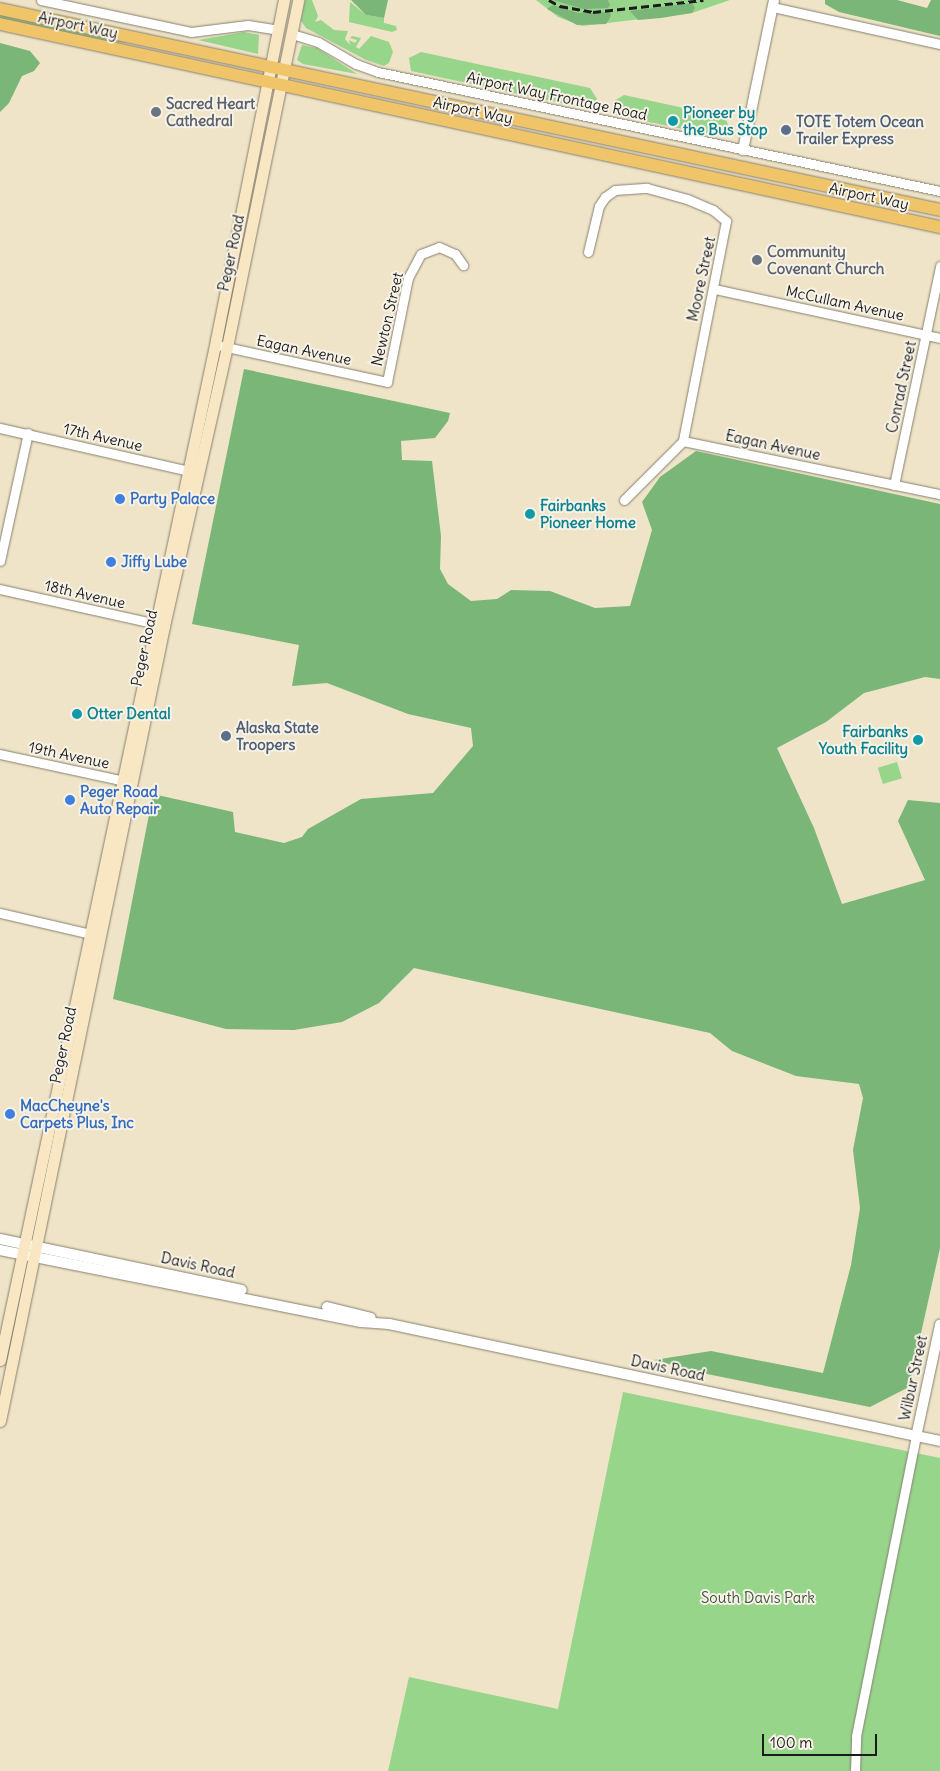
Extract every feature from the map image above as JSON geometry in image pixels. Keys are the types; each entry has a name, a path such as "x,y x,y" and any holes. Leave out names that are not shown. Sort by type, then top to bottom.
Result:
{"main road":[{"name":"Peger Road","path":"194,472 215,344 266,82 284,0"},
{"name":"Peger Road","path":"0,1422 36,1252 127,782 194,472 227,347 298,0"},
{"name":"Airport Way","path":"0,9 940,210"},
{"name":"Airport Way","path":"0,24 940,227"},
{"name":"Peger Road","path":"0,1360 96,935"}],"street":[{"path":"41,0 191,32 248,26 278,30"},
{"path":"743,150 774,4 940,44"},
{"name":"Airport Way Frontage Road","path":"292,34 318,42 351,62 378,72 940,191"},
{"name":"Moore Street","path":"588,252 599,206 605,197 615,190 647,188 687,199 713,210 726,221 715,289 683,441"},
{"name":"Newton Street","path":"387,382 408,278 421,254 439,247 455,254 463,265"},
{"name":"Conrad Street","path":"894,485 940,266"},
{"name":"McCullam Avenue","path":"715,289 940,338"},
{"name":"Eagan Avenue","path":"215,344 387,382"},
{"name":"17th Avenue","path":"0,428 194,472"},
{"path":"0,561 28,434"},
{"path":"624,500 683,441"},
{"name":"Eagan Avenue","path":"683,441 940,494"},
{"name":"18th Avenue","path":"0,589 160,625"},
{"name":"19th Avenue","path":"0,754 127,782"},
{"path":"0,913 96,935"},
{"name":"Davis Road","path":"0,1239 24,1250"},
{"name":"Davis Road","path":"0,1250 36,1252 361,1322 389,1324 940,1442"},
{"name":"Wilbur Street","path":"916,1437 940,1325"},
{"path":"855,1771 856,1736 916,1437"}],"green space":[{"path":"305,0 312,0 318,16 315,22 321,20 334,30 348,31 345,39 350,45 349,40 355,43 357,40 350,38 352,36 361,38 356,47 359,49 371,36 389,42 393,52 389,63 384,66 366,60 306,28 301,21"},
{"path":"351,0 388,0 384,18 366,15"},
{"path":"536,0 730,0 692,13 582,26 558,17"},
{"path":"553,0 608,0 610,5 608,8 583,9"},
{"path":"825,0 897,0 927,8 931,0 940,0 940,36 839,12 825,4"},
{"path":"350,2 366,15 384,18 384,23 396,26 397,30 392,32 349,22"},
{"path":"692,3 695,8 692,13 661,18 638,20 630,11"},
{"path":"553,5 578,13 610,12 611,16 606,24 577,25 547,9"},
{"path":"0,14 129,43 106,41 0,19"},
{"path":"244,32 259,35 258,54 198,40"},
{"path":"0,43 30,51 40,63 34,71 22,76 9,103 0,112"},
{"path":"302,45 317,48 357,74 303,64 297,60"},
{"path":"421,52 590,88 597,99 589,109 411,71 409,58"},
{"path":"624,95 725,117 732,135 716,136 616,115 614,101"},
{"path":"244,369 450,413 448,421 435,438 401,441 402,460 432,461 441,536 440,569 448,584 471,601 497,599 511,590 550,591 595,608 630,606 652,530 642,502 660,477 696,451 940,504 940,679 925,677 864,693 826,722 777,748 814,828 842,904 925,880 898,821 908,800 940,803 940,1248 909,1387 870,1407 707,1374 654,1360 711,1351 823,1373 851,1265 860,1208 853,1150 863,1098 859,1084 796,1076 732,1051 710,1033 414,968 379,1003 342,1022 294,1030 226,1029 113,999 153,794 233,812 235,832 284,843 302,837 308,829 361,799 433,793 473,746 471,728 408,714 327,683 292,686 299,645 192,624"},
{"path":"897,762 902,778 883,784 878,768"},
{"name":"South Davis Park","path":"623,1392 940,1458 940,1771 388,1771 409,1677 558,1709"}],"railway":[{"path":"549,0 560,6 593,12 703,0"}],"place":[{"name":"Sacred Heart Cathedral","path":"156,112"},
{"name":"Pioneer by the Bus Stop","path":"673,121"},
{"name":"TOTE Totem Ocean Trailer Express","path":"786,130"},
{"name":"Community Covenant Church","path":"757,260"},
{"name":"Party Palace","path":"120,499"},
{"name":"Fairbanks Pioneer Home","path":"530,514"},
{"name":"Jiffy Lube","path":"111,562"},
{"name":"Otter Dental","path":"77,714"},
{"name":"Alaska State Troopers","path":"226,736"},
{"name":"Fairbanks Youth Facility","path":"918,740"},
{"name":"Peger Road Auto Repair","path":"70,800"},
{"name":"MacCheyne's Carpets Plus, Inc","path":"10,1114"}]}
